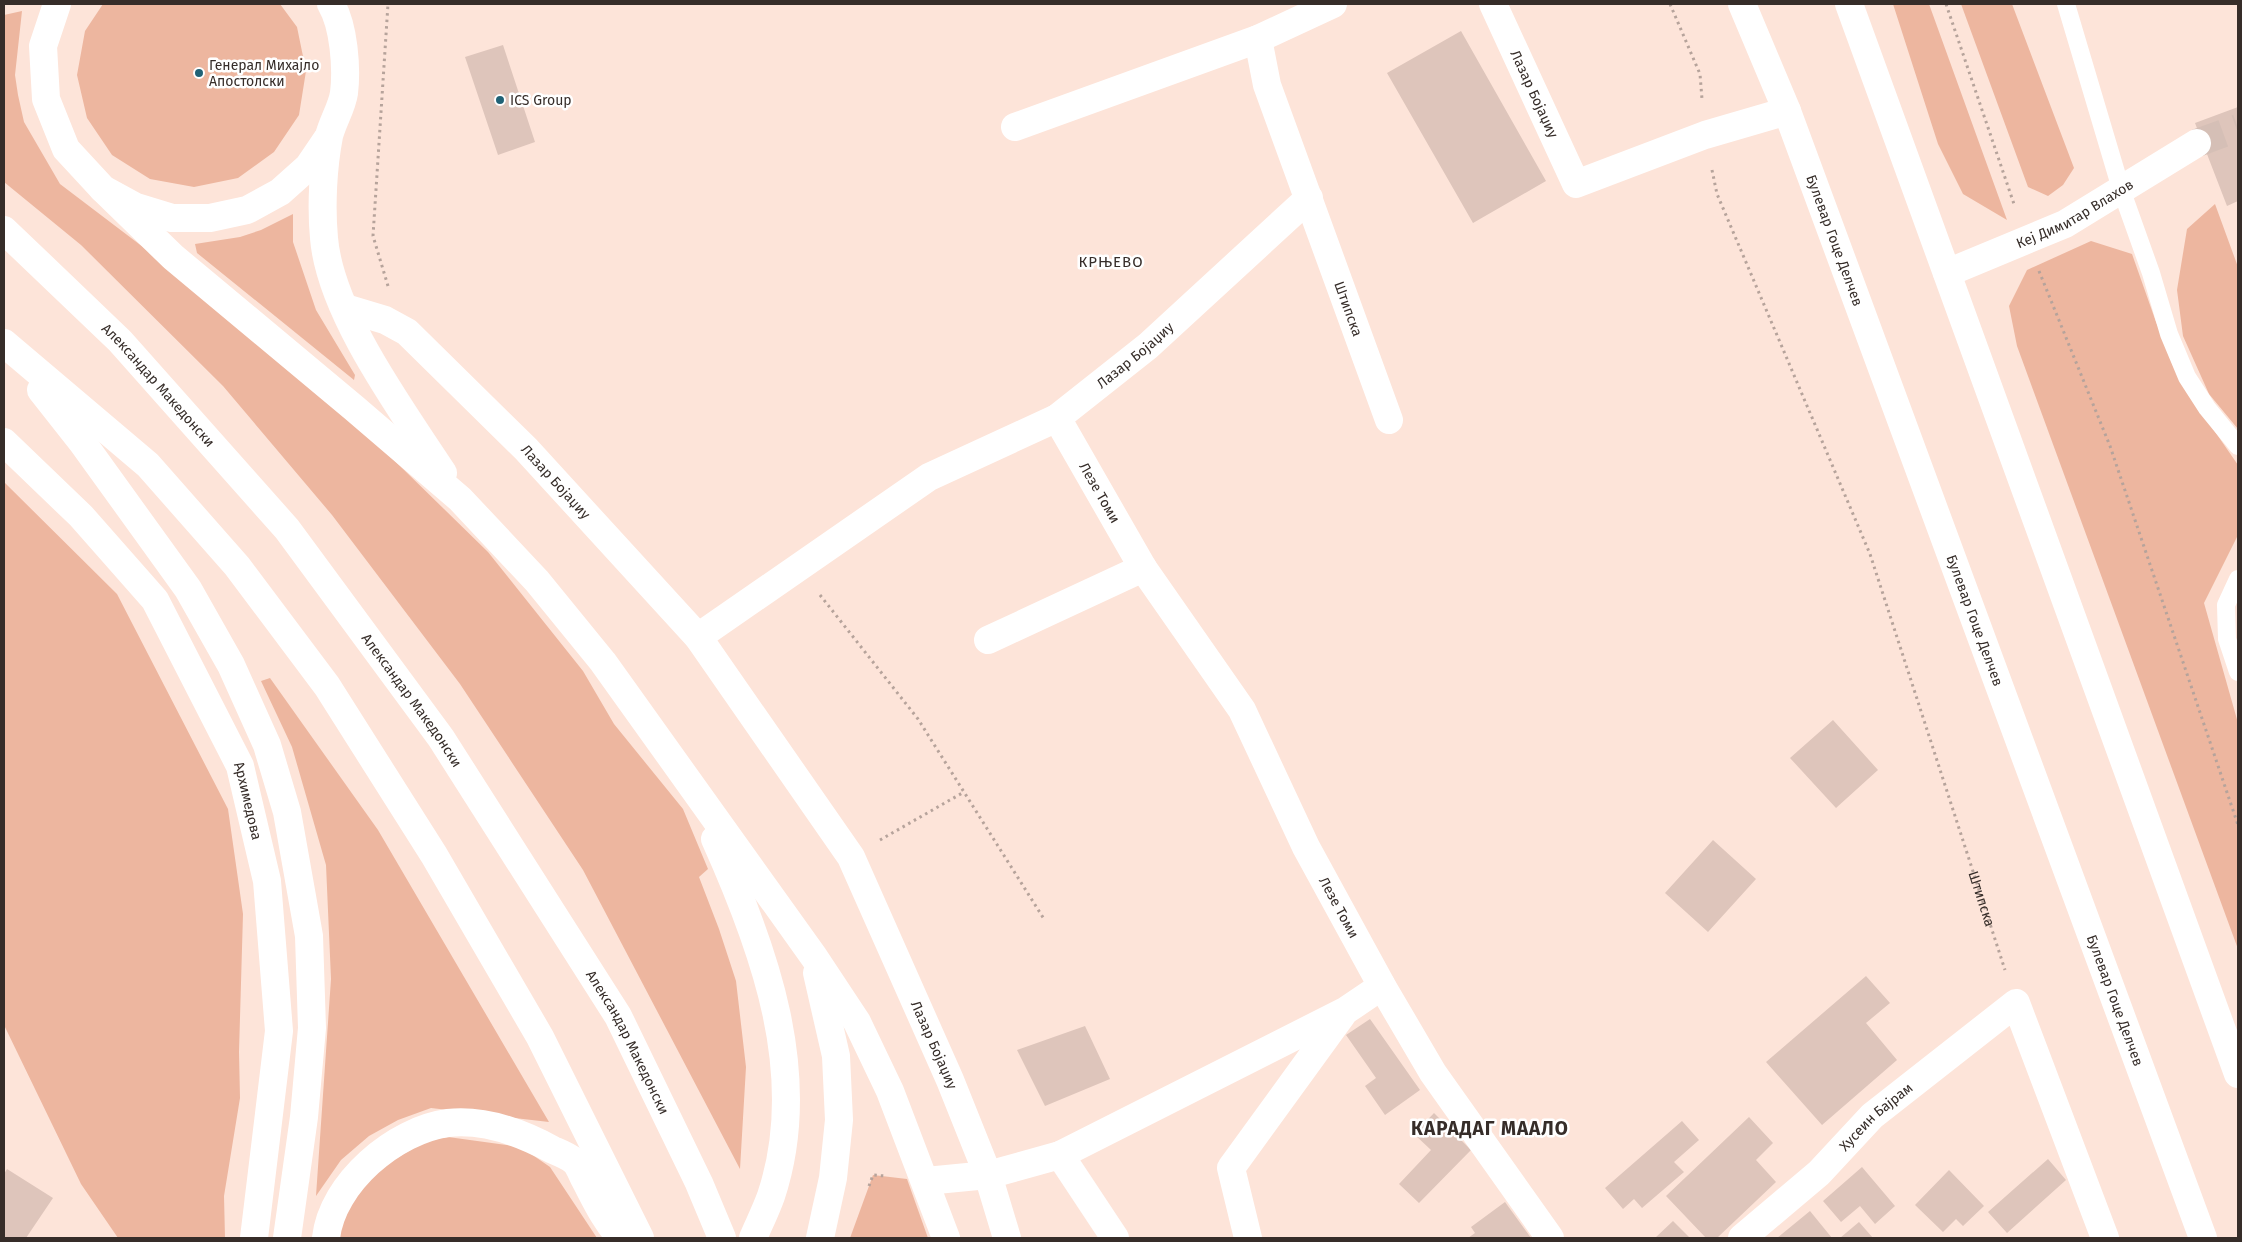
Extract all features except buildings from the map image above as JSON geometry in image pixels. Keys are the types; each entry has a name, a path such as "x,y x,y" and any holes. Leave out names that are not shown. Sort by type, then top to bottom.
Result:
{"street":[{"path":"57,4 43,46 46,99 66,149 102,188 173,257 460,499 537,581 603,662 814,957 857,1022 890,1091 926,1181 946,1238"},
{"path":"1015,127 1258,39 1333,4"},
{"name":"Лазар Бојаџиу","path":"1493,4 1576,184 1705,135"},
{"name":"Булевар Гоце Делчев","path":"1742,4 1787,111 2203,1238"},
{"path":"1849,4 2238,1074"},
{"path":"332,5 344,49 344,94 330,136 323,200 324,240 332,276 354,331 396,401 460,499"},
{"path":"1258,39 1267,85 1308,198"},
{"path":"1705,135 1787,111"},
{"path":"102,188 136,207 172,218 210,218 247,210 280,192 308,167 330,136"},
{"name":"Кеј Димитар Влахов","path":"1947,273 2065,224 2197,143"},
{"name":"Лазар Бојаџиу","path":"698,637 929,477 1057,418 1148,346 1308,198"},
{"name":"Штипска","path":"1308,198 1389,420"},
{"name":"Александар Македонски","path":"4,230 120,341 287,529 441,738 618,1016 699,1183 722,1238"},
{"name":"Лазар Бојаџиу","path":"345,308 385,320 407,332 526,449 698,637 851,857 950,1080 988,1175 1007,1238"},
{"path":"4,343 82,442 188,589 232,665 267,745 287,812 309,936 312,1028 304,1118 288,1238"},
{"path":"4,343 148,465 237,566 327,686 434,855 540,1036 640,1238"},
{"name":"Лезе Томи","path":"1057,418 1143,568 1242,710 1306,848 1382,986 1433,1073 1550,1238"},
{"name":"Архимедова","path":"4,442 81,516 155,600 240,766 267,881 279,1031 254,1238"},
{"path":"988,640 1143,568"},
{"path":"691,785 740,895 777,1014 783,1063 785,1106 782,1148 771,1196 753,1238"},
{"path":"814,957 836,1056 839,1120 833,1178 820,1238"},
{"path":"926,1181 988,1175 1060,1156 1345,1011 1382,986"},
{"path":"2016,1003 2105,1238"},
{"name":"Хусеин Бајрам","path":"1742,1238 1819,1173 1872,1116 2016,1003"},
{"path":"1248,1238 1231,1168 1345,1011"},
{"path":"326,1238 327,1228 341,1196 364,1166 390,1147 418,1131 448,1123 485,1124 528,1137 575,1161 609,1225 621,1238"},
{"path":"1060,1156 1115,1238"}],"lane":[{"path":"2066,4 2121,190 2151,273 2169,334 2188,377 2207,408 2238,446"},
{"path":"2238,579 2226,605 2227,639 2238,672"}],"path":[{"path":"388,4 374,236 390,291 407,332"},
{"name":"Штипска","path":"1670,4 1700,74 1705,135 1717,194 1870,554 2016,1003"},
{"path":"1946,4 2026,240 2110,446 2238,825"},
{"path":"798,568 918,719 1044,919"},
{"path":"851,857 964,792"},
{"path":"866,1193 873,1175 926,1181"}],"shaded area":[{"path":"103,4 280,4 297,27 306,71 299,115 274,152 238,178 194,187 150,179 112,155 87,118 77,75 85,31"},
{"path":"1893,4 1929,4 2007,220 1963,194 1938,144"},
{"path":"1961,4 2012,4 2074,168 2063,185 2048,196 2028,187"},
{"path":"22,11 15,75 18,95 24,122 60,184 222,307 355,422 488,552 583,671 614,724 683,809 708,869 699,877 736,981 746,1067 740,1169 583,870 460,684 332,515 223,386 81,245 4,182 4,15"},
{"path":"2215,204 2238,267 2238,429 2209,394 2183,336 2177,290 2187,229"},
{"path":"293,214 293,242 316,310 355,375 354,380 197,253 195,244 240,237 261,230"},
{"path":"2091,241 2132,254 2156,322 2189,394 2238,465 2238,535 2204,603 2238,723 2238,949 2017,346 2009,306 2027,270"},
{"path":"4,482 117,594 228,809 243,914 239,1052 240,1098 224,1196 225,1238 118,1238 81,1184 4,1025"},
{"path":"270,678 378,830 549,1122 431,1108 398,1120 369,1136 341,1160 316,1196 331,979 326,865 292,747 261,681"},
{"path":"448,1137 521,1147 550,1167 597,1238 339,1238 345,1208 364,1177 426,1141"},
{"path":"873,1175 907,1179 928,1238 850,1238"}],"tunnel":[{"path":"2197,143 2238,128"}],"place":[{"name":"Генерал Михајло Апостолски","path":"199,73"},
{"name":"ICS Group","path":"500,100"}],"district":[{"name":"КРЊЕВО","path":"1111,262"},
{"name":"КАРАДАГ МААЛО","path":"1490,1128"}]}
